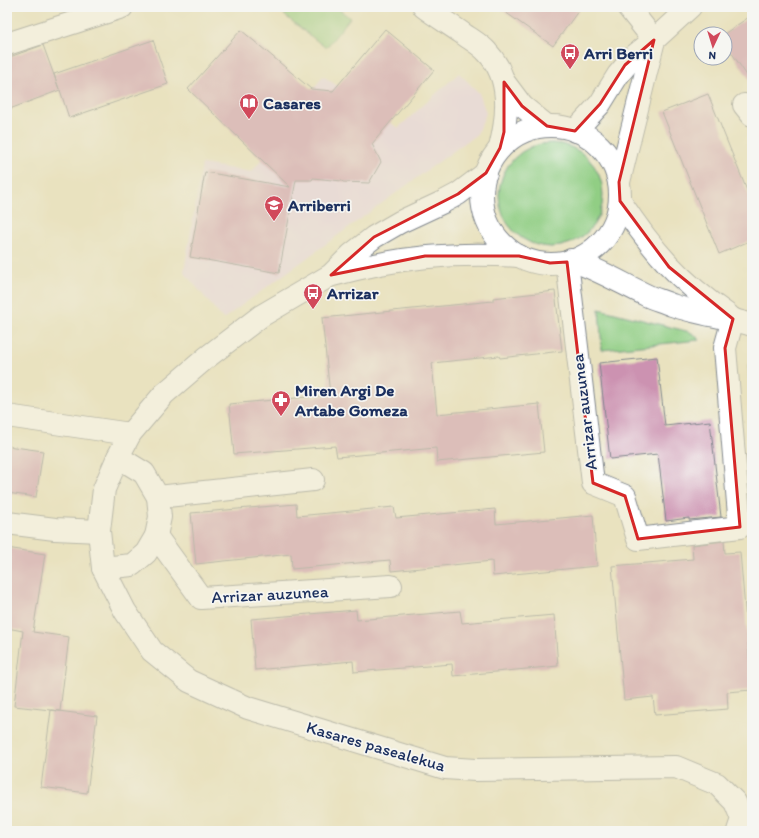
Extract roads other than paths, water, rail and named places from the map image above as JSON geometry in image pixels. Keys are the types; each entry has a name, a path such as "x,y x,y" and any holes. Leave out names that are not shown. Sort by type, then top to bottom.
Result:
{"street":[{"path":"7,44 122,7"},
{"path":"424,7 487,52 501,72 504,82 506,115 500,148"},
{"path":"628,7 654,40"},
{"path":"575,130 600,104 625,65 690,7"},
{"path":"654,40 619,192 614,223 601,243 582,256 569,261 545,263 534,261 519,256 505,247 489,226 485,214 482,201 486,173 500,148 512,138 528,130 547,126 575,130 591,139 604,150 613,165 619,192 638,230 669,267 689,286 743,322"},
{"path":"504,82 522,106 547,126"},
{"name":"Kasares pasealekua","path":"486,173 453,196 400,222 374,238 351,255 331,275 261,316 206,358 164,394 130,434 104,489 99,531 103,568 125,611 152,651 189,681 248,708 445,768 475,770 676,767 717,784 735,802 742,819 738,831"},
{"name":"Kasares pasealekua","path":"331,275 362,267 426,256 457,254 519,256"},
{"path":"569,261 596,269 646,295 674,306 743,322"},
{"name":"Arrizar auzunea","path":"569,261 593,483 625,496 638,539 740,527 725,348 743,322"},
{"path":"7,416 130,434"},
{"path":"103,568 132,565 146,553 156,536 160,517 158,497 144,473 118,457"},
{"path":"158,497 313,480"},
{"path":"7,523 54,529 99,531"},
{"name":"Arrizar auzunea","path":"156,536 201,598 391,586"}],"place":[{"name":"Arri Berri","path":"570,70"},
{"name":"Casares","path":"249,120"},
{"name":"Arriberri","path":"274,222"},
{"name":"Arrizar","path":"313,310"},
{"name":"Miren Argi De Artabe Gomeza","path":"281,417"}]}
